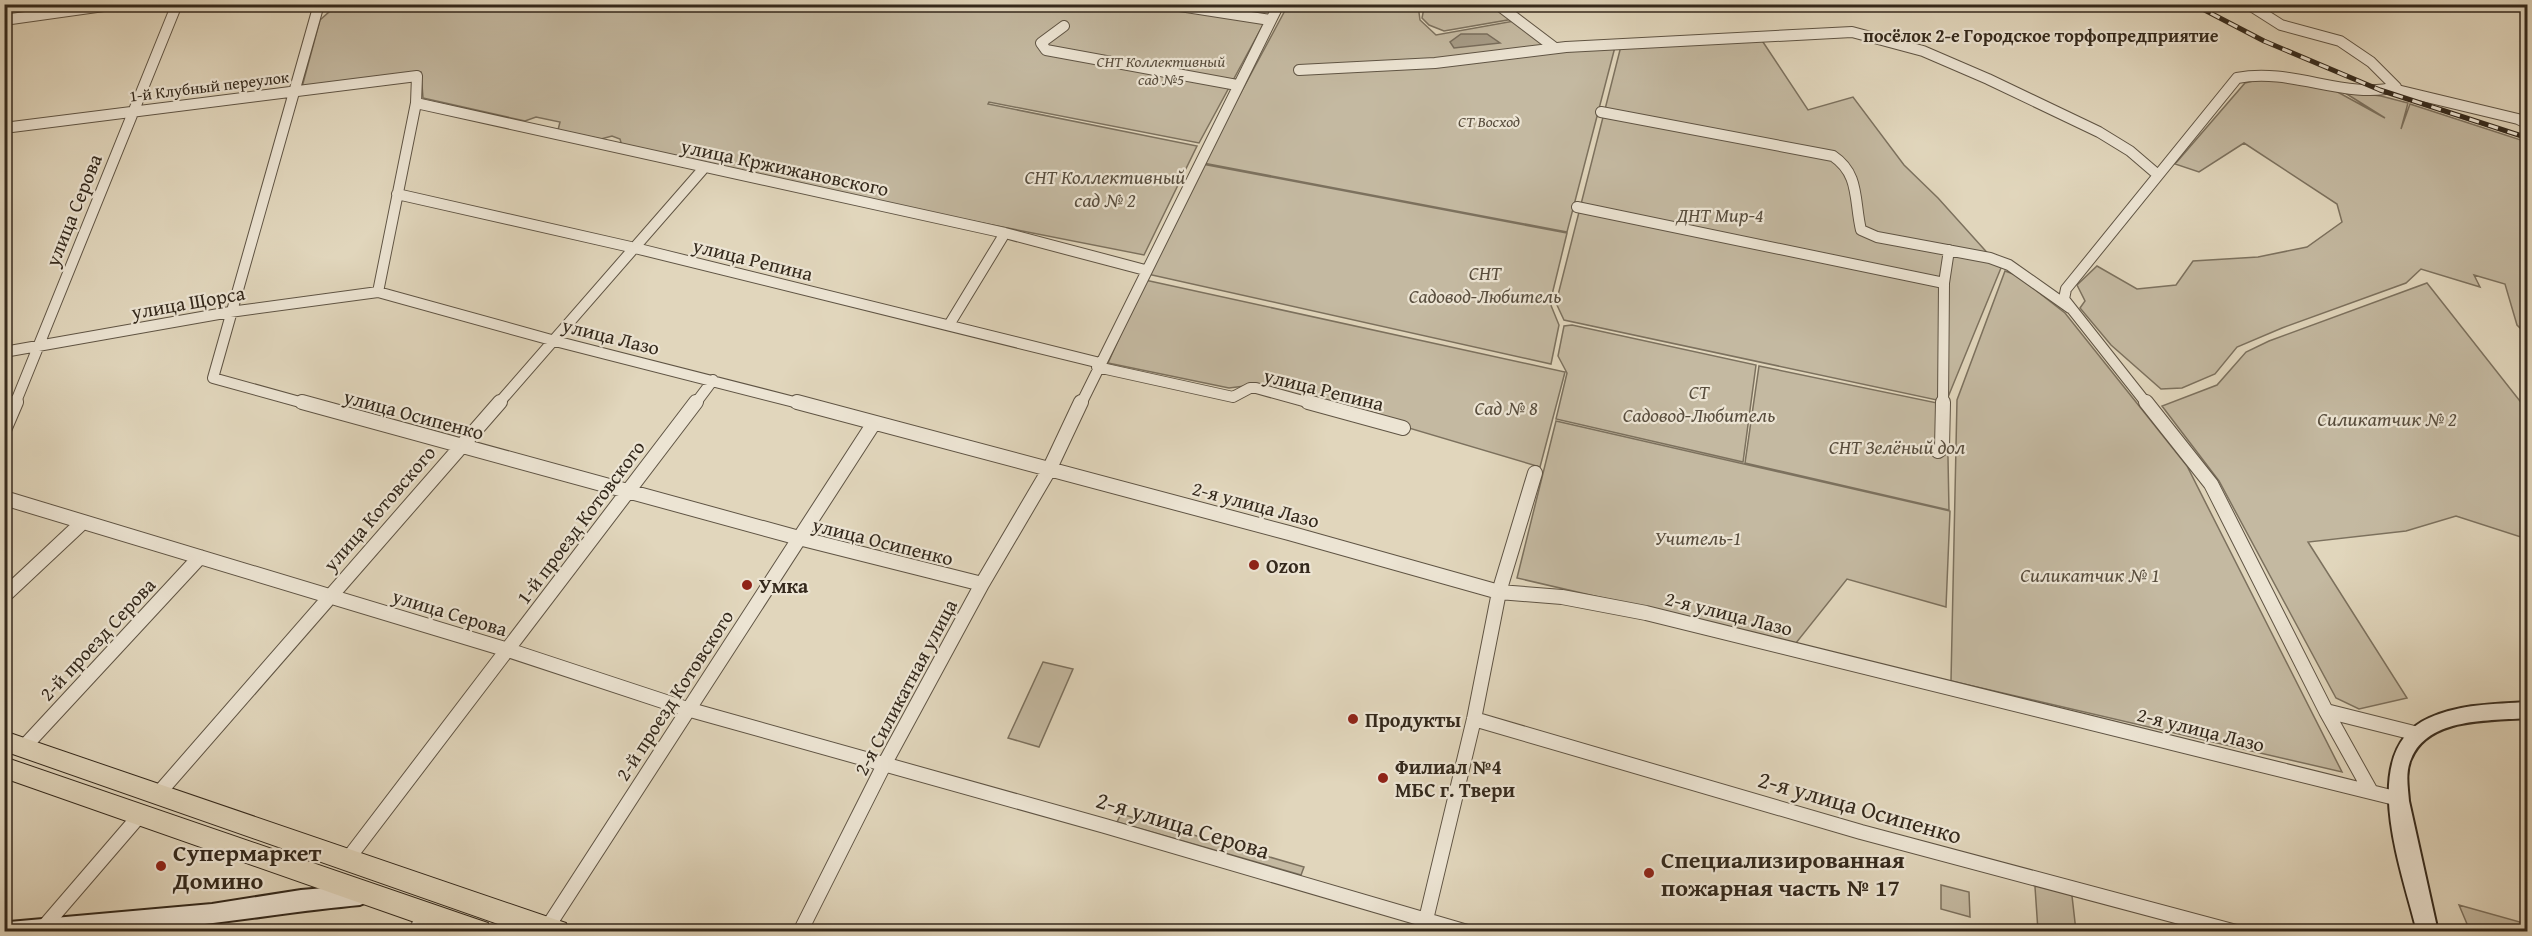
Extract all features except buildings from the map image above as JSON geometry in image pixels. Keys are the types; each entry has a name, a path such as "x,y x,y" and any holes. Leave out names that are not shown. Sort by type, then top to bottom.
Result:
{"main road":[{"path":"2427,932 2399,799 2399,765 2408,745 2418,734 2449,719 2528,710"},
{"path":"14,744 552,930"},
{"path":"4,767 371,894 420,922 478,932"},
{"path":"371,894 371,881 389,874"},
{"path":"9,932 41,931 212,914 332,896 371,894"}],"street":[{"path":"4,20 118,4"},
{"name":"улица Серова","path":"4,430 41,345 177,4"},
{"name":"улица Осипенко","path":"320,4 230,312 213,378 799,538 982,584"},
{"path":"1167,4 1270,20"},
{"name":"2-я Силикатная улица","path":"800,932 885,763 982,584 1049,470 1145,270 1179,209 1237,85 1279,4"},
{"path":"1497,4 1556,48"},
{"path":"2248,4 2281,25 2331,38 2348,46 2391,79 2396,85 2393,89"},
{"path":"1064,26 1041,43 1047,50 1237,85"},
{"path":"1299,70 1435,63 1556,48 1843,32 1894,40 1945,59 2084,123 2134,153 2158,175"},
{"path":"2370,790 2326,711 2211,484 2071,309 2064,299 2066,289 2237,78 2252,74 2269,74 2365,89 2393,89 2518,119 2528,124"},
{"name":"1-й Клубный переулок","path":"4,128 417,76 416,103"},
{"path":"378,292 416,103"},
{"name":"улица Кржижановского","path":"416,103 1005,233 1145,270"},
{"path":"1601,112 1833,156 1844,161 1851,170 1857,190 1858,220 1861,230 1877,237 1990,258 2009,265 2071,309"},
{"name":"улица Котовского","path":"158,794 704,168"},
{"name":"улица Репина","path":"398,194 635,248 1233,397 1250,388 1256,388 1403,428"},
{"path":"1577,207 1944,283"},
{"path":"949,325 1005,233"},
{"path":"1938,451 1942,448 1944,283 1949,250"},
{"name":"улица Щорса","path":"4,352 230,312 378,292"},
{"name":"улица Лазо","path":"378,292 555,341 713,380 1049,470"},
{"name":"1-й проезд Котовского","path":"347,860 713,380"},
{"name":"2-й проезд Котовского","path":"552,930 687,709 874,423"},
{"name":"2-я улица Лазо","path":"1049,470 1289,533 1500,592 1562,597 1646,613 2399,799"},
{"path":"1424,926 1474,719 1500,592 1535,473"},
{"name":"улица Серова","path":"4,498 508,650 687,709 885,763"},
{"path":"4,596 83,522"},
{"name":"2-й проезд Серова","path":"14,744 200,557"},
{"path":"2326,711 2418,734"},
{"name":"2-я улица Осипенко","path":"1474,719 1861,832 2236,932"},
{"name":"2-я улица Серова","path":"885,763 1424,926 1467,932"},
{"path":"41,931 141,814"}],"green space":[{"path":"1155,4 1264,23 1199,143 989,102 988,104 1197,146 1144,255 906,208 622,146 620,139 612,136 601,139 558,130 560,122 536,117 525,121 423,98 421,72 302,87 320,20 337,5"},
{"path":"1180,5 1276,5 1268,18"},
{"name":"СТ Восход","path":"1288,5 1418,5 1420,20 1436,35 1514,21 1553,51 1615,47 1567,232 1203,163"},
{"path":"1421,5 1484,6 1508,12 1519,18 1444,31 1429,25 1422,18 1424,8"},
{"name":"ДНТ Мир-4","path":"1761,39 1808,110 1853,97 1904,165 1938,198 2001,268 1946,402 1564,320 1556,303 1621,46"},
{"path":"2269,77 2334,90 2385,118 2342,91 2381,96 2408,103 2401,129 2410,104 2527,142 2527,335 2517,325 2505,284 2474,275 2480,287 2421,269 2406,283 2282,328 2237,347 2215,374 2182,388 2161,389 2111,345 2080,308 2085,301 2077,285 2097,266 2137,289 2176,285 2193,261 2258,257 2307,247 2342,222 2337,204 2244,143 2199,172 2175,164 2245,83"},
{"name":"СНТ Садовод-Любитель","path":"1202,164 1567,233 1550,303 1559,325 1551,364 1143,273"},
{"name":"Силикатчик № 1","path":"2005,271 2016,275 2065,313 2187,466 2342,772 1951,681 1957,400"},
{"name":"Сад № 8","path":"1145,280 1565,372 1540,467 1261,384 1229,388 1108,363"},
{"name":"Силикатчик № 2","path":"2427,283 2527,410 2527,539 2456,516 2406,531 2308,542 2407,698 2359,709 2336,698 2219,481 2162,406 2217,385 2246,352 2269,341"},
{"name":"СТ Садовод-Любитель","path":"1572,325 1756,365 1743,462 1556,419 1567,373 1558,356 1564,326"},
{"name":"СНТ Зелёный дол","path":"1759,366 1947,405 1949,510 1745,463"},
{"name":"Учитель-1","path":"1556,421 1950,511 1946,607 1847,579 1796,643 1517,578"},
{"path":"1043,662 1073,669 1039,747 1008,738"},
{"path":"1121,814 1304,867 1301,875 1117,822"},
{"path":"2040,884 2072,896 2076,931 2038,931 2035,887"},
{"path":"1941,885 1969,892 1970,917 1941,909"},
{"path":"2459,905 2527,924 2527,931 2470,931"}],"shaded area":[{"path":"1461,34 1487,34 1500,43 1454,48 1450,42"}],"railway":[{"path":"2193,4 2264,41 2380,90 2528,138"}],"place":[{"name":"Ozon","path":"1254,565"},
{"name":"Умка","path":"747,585"},
{"name":"Продукты","path":"1353,719"},
{"name":"Филиал №4 МБС г. Твери","path":"1383,778"},
{"name":"Супермаркет Домино","path":"161,866"},
{"name":"Специализированная пожарная часть № 17","path":"1649,873"}],"district":[{"name":"посёлок 2-е Городское торфопредприятие","path":"2041,35"}],"park label":[{"name":"СНТ Коллективный сад №5","path":"1161,70"},
{"name":"СНТ Коллективный сад № 2","path":"1105,188"}]}
